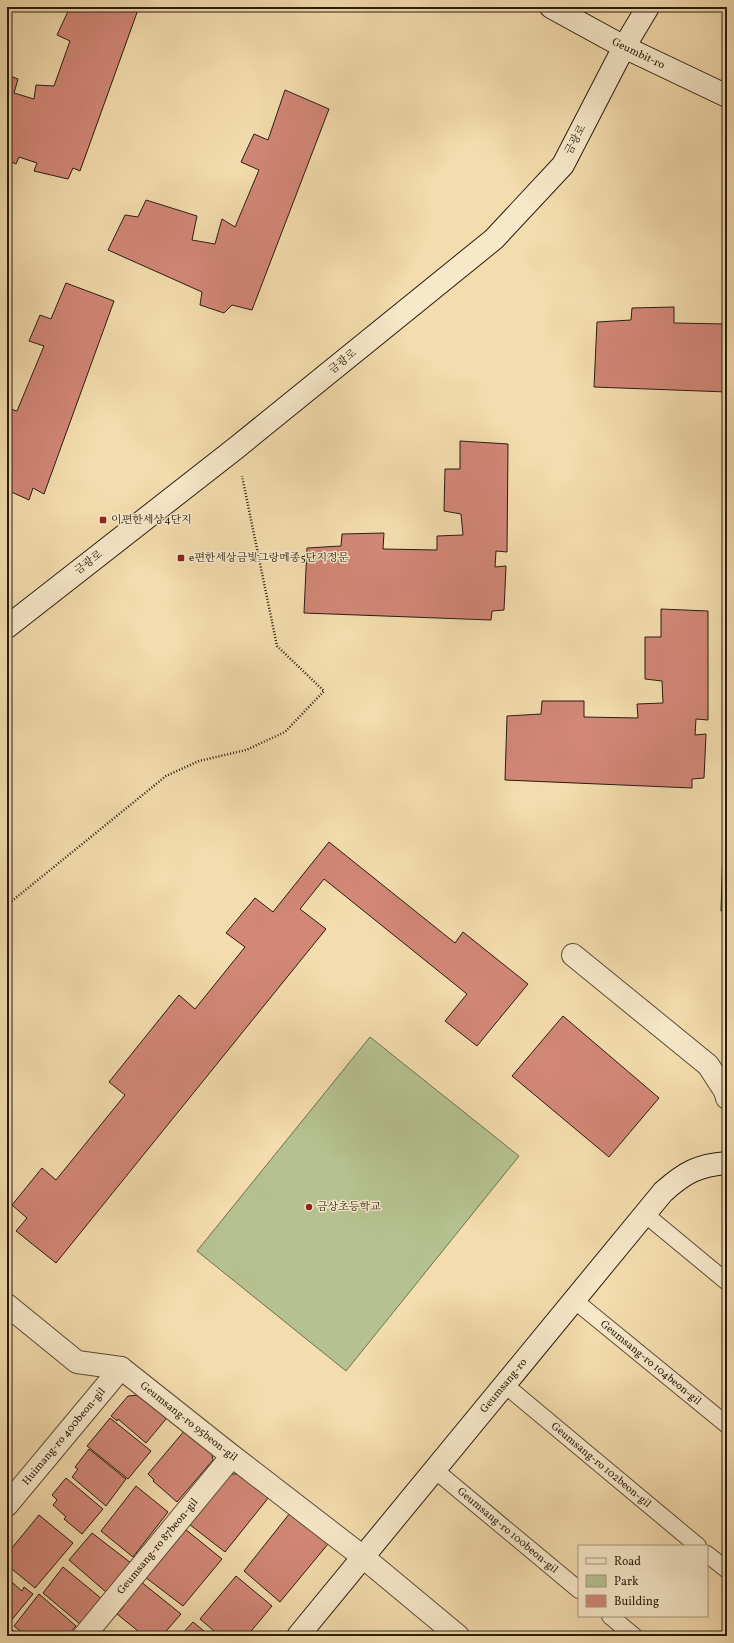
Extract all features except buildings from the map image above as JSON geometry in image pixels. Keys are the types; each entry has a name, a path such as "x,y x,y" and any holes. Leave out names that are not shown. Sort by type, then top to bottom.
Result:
{"street":[{"name":"Geumbit-ro","path":"551,7 624,47 727,96"},
{"name":"금광로","path":"7,628 236,448 494,239 563,164 624,47 648,7"},
{"path":"573,955 708,1065 725,1091 727,1098"},
{"name":"Geumsang-ro","path":"298,1636 663,1192 682,1176 711,1164 727,1163"},
{"path":"7,1305 77,1362 121,1368"},
{"name":"Geumsang-ro 95beon-gil","path":"121,1368 232,1456 364,1557 458,1636"},
{"name":"Huimang-ro 400beon-gil","path":"7,1505 121,1368"},
{"name":"Geumsang-ro 87beon-gil","path":"84,1636 232,1456"}],"lane":[{"path":"646,1214 727,1282"},
{"name":"Geumsang-ro 104beon-gil","path":"574,1300 727,1425"},
{"name":"Geumsang-ro 102beon-gil","path":"505,1385 697,1545"},
{"name":"Geumsang-ro 100beon-gil","path":"436,1470 578,1589"},
{"path":"708,1555 727,1570"},
{"path":"611,1617 634,1636"}],"path":[{"path":"7,904 166,776 199,761 246,750 285,732 324,691 277,646 236,448"}],"green space":[{"path":"370,1037 519,1156 346,1371 197,1251"}],"place":[{"name":"이편한세상4단지","path":"103,520"},
{"name":"e편한세상금빛그랑메종5단지정문","path":"181,558"},
{"name":"금상초등학교","path":"309,1207"}]}
